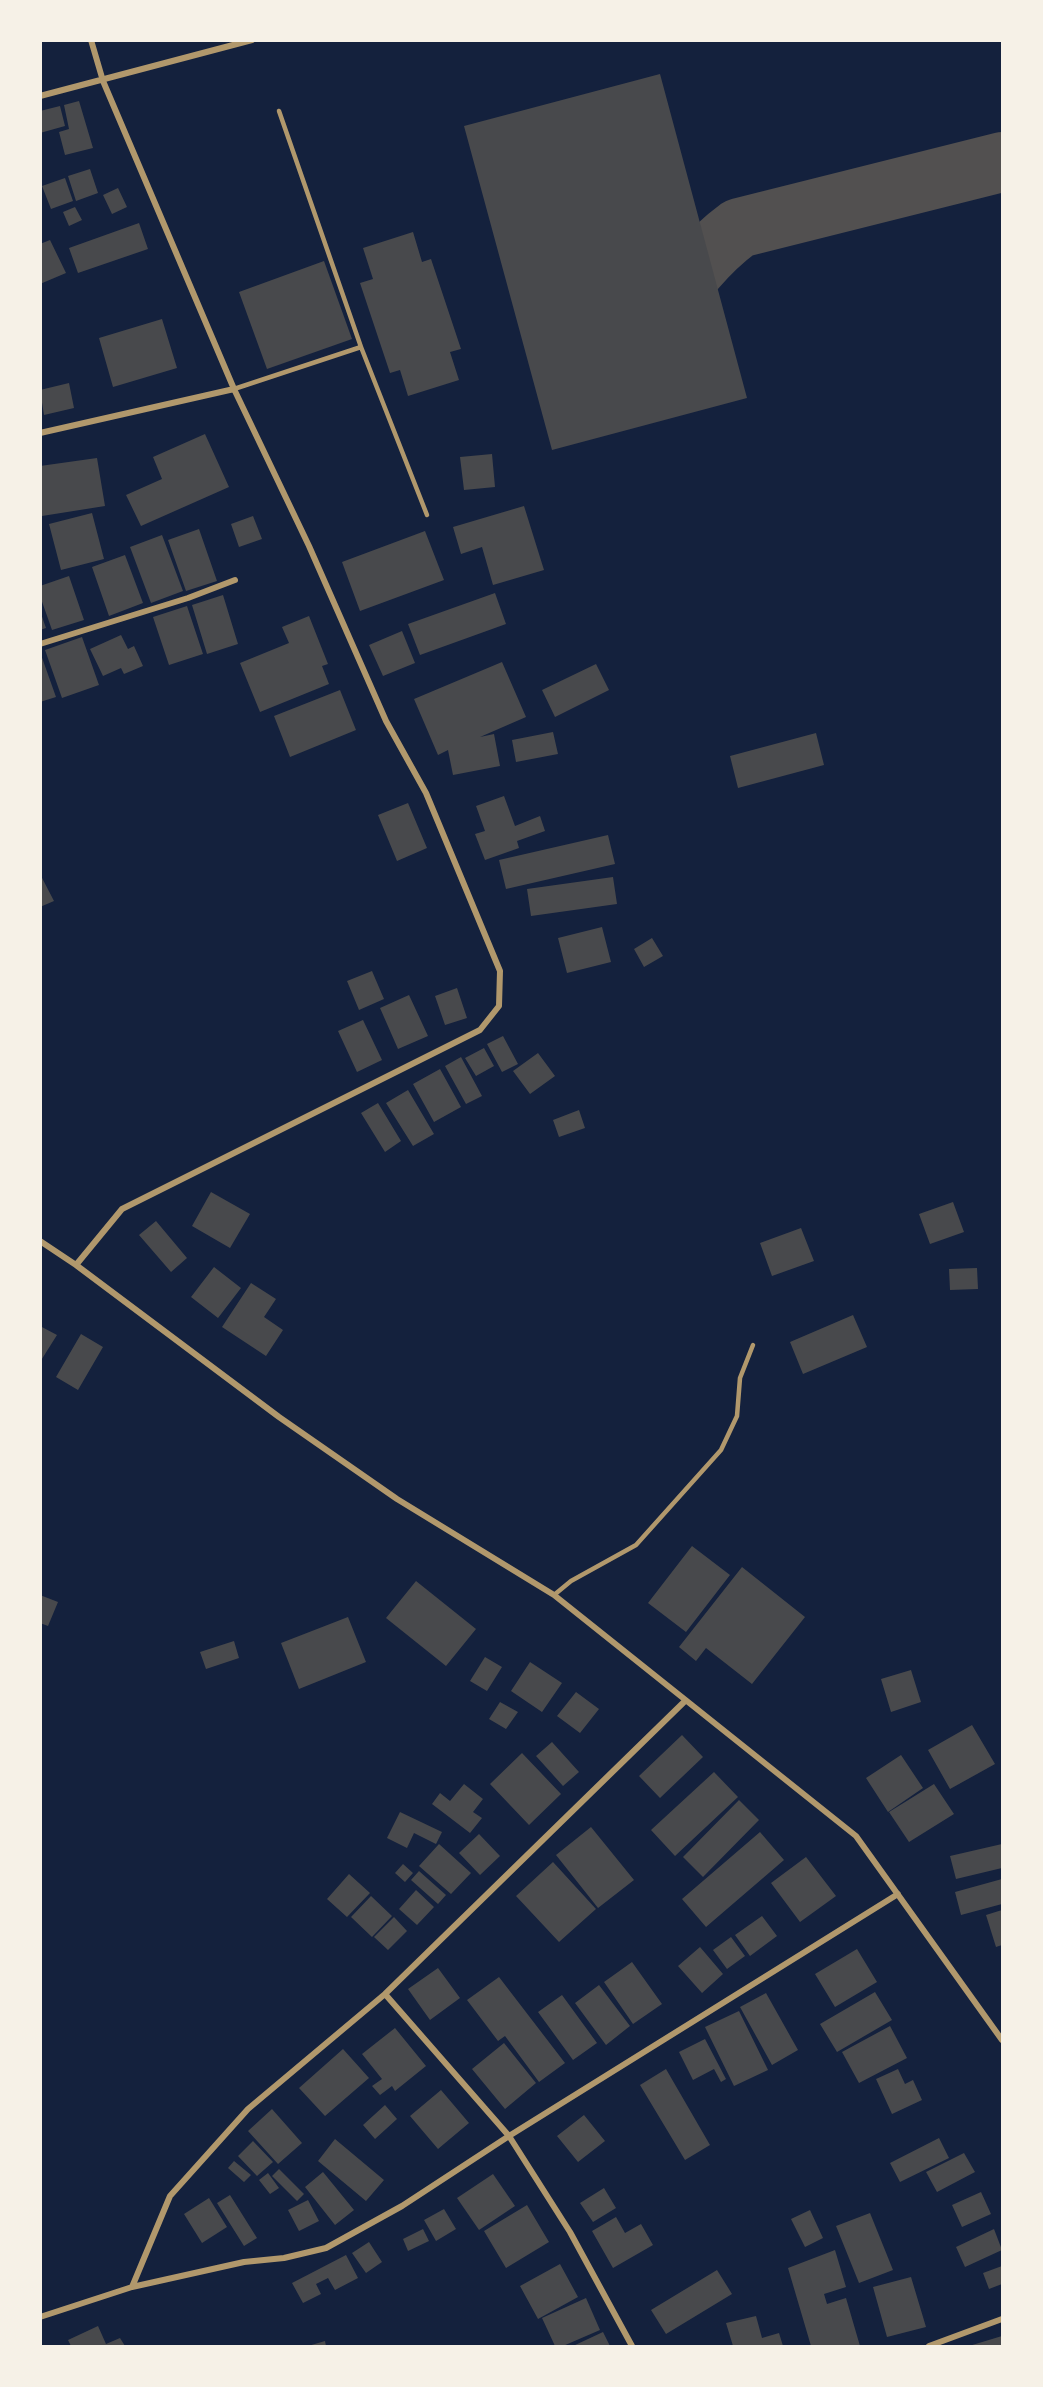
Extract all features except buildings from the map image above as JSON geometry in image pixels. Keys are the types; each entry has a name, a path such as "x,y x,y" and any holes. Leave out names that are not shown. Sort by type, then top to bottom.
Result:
{"street":[{"path":"76,1265 122,1209 480,1030 499,1005 500,971 426,793 386,721 309,546 234,389 104,81 91,40"},
{"path":"40,96 104,81 252,40"},
{"path":"40,434 234,389"},
{"path":"40,644 188,598 235,580"},
{"path":"40,1241 76,1265 279,1417 397,1499 554,1595 856,1836 1002,2040"},
{"path":"132,2287 170,2196 248,2109 386,1994 685,1701"},
{"path":"40,2317 132,2287 244,2262 284,2258 326,2248 402,2206 509,2136 897,1894"},
{"path":"386,1994 509,2136 570,2232 632,2346"},
{"path":"929,2346 1002,2319"}],"lane":[{"path":"279,111 361,347 427,515"},
{"path":"234,389 361,347"},
{"path":"554,1595 571,1581 636,1545 721,1450 737,1416 740,1378 753,1346"}],"taxiway":[{"path":"660,318 695,269 739,228 1002,162"}]}
